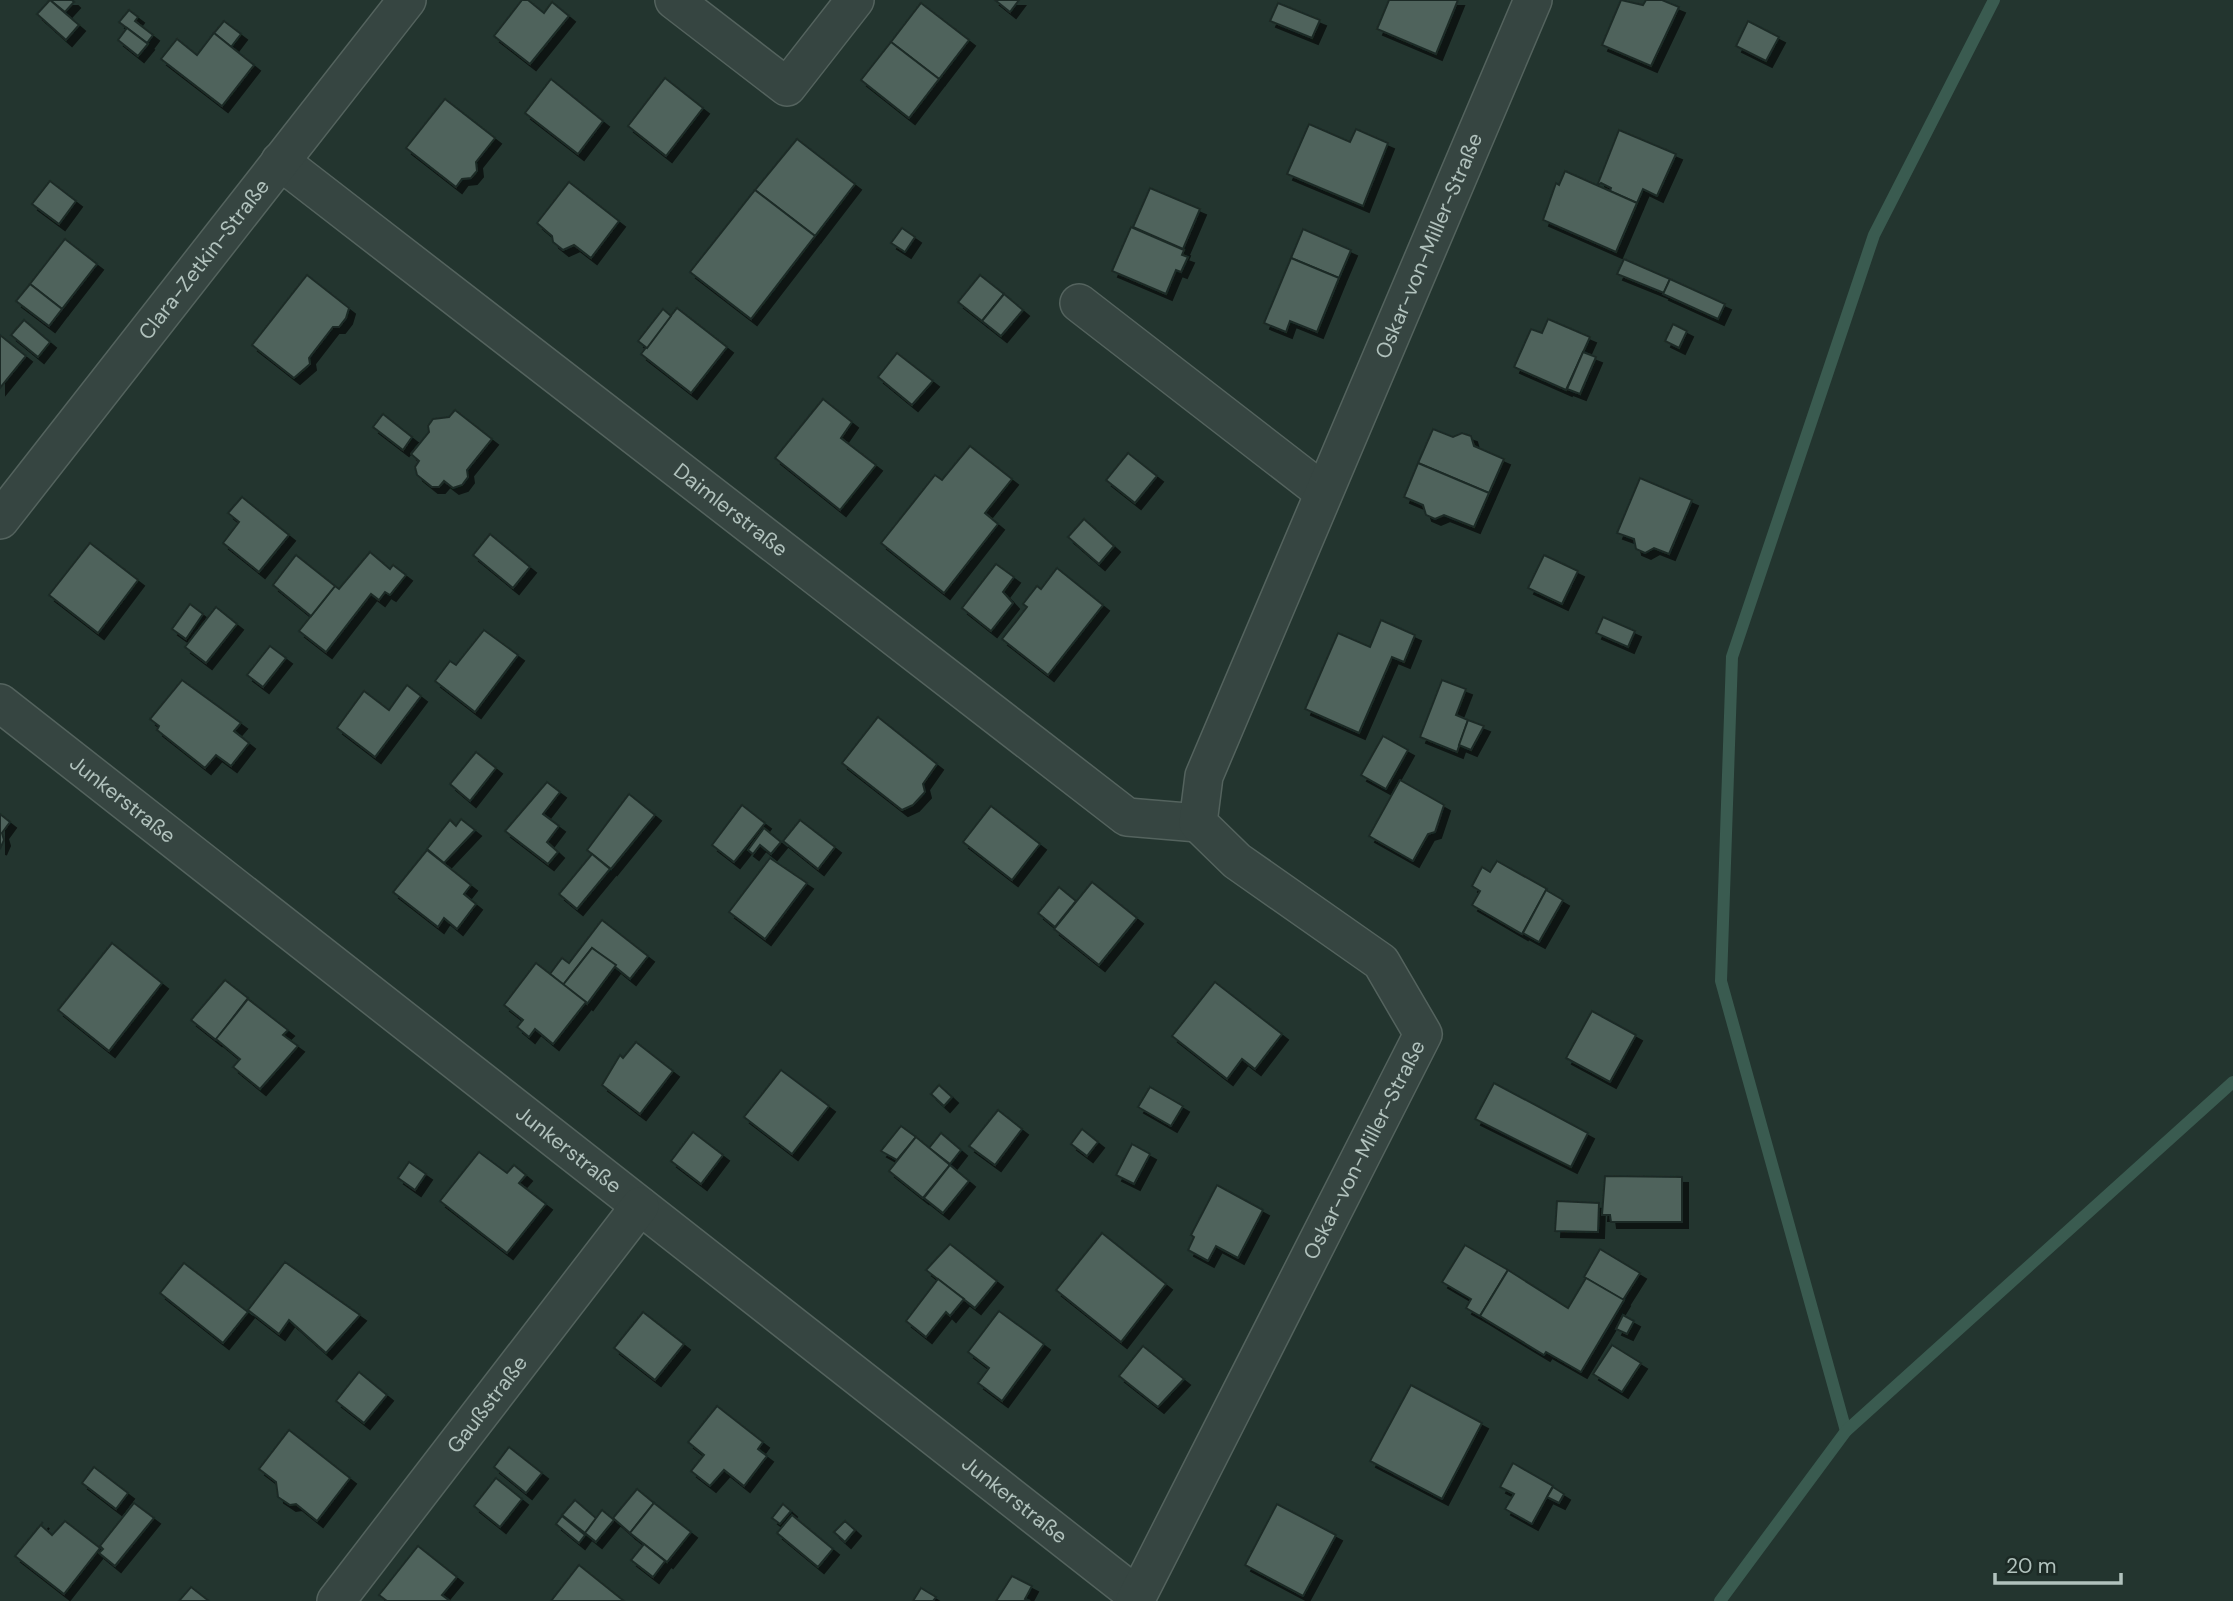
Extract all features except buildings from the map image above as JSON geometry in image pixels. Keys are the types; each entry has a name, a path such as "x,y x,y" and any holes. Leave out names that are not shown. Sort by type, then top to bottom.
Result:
{"street":[{"name":"Clara-Zetkin-Straße","path":"0,520 407,0"},
{"path":"674,0 787,87 855,0"},
{"name":"Oskar-von-Miller-Straße","path":"1136,1599 1423,1034 1381,962 1237,861 1198,822 1204,776 1533,0"},
{"name":"Daimlerstraße","path":"280,161 1127,817 1198,822"},
{"path":"1079,303 1324,492"},
{"name":"Junkerstraße","path":"0,703 1136,1599"},
{"name":"Gaußstraße","path":"336,1601 640,1206"}],"waterway":[{"path":"1846,1431 1721,981 1732,657 1874,235 1994,0"},
{"path":"1720,1601 1846,1431 2233,1082"}]}
